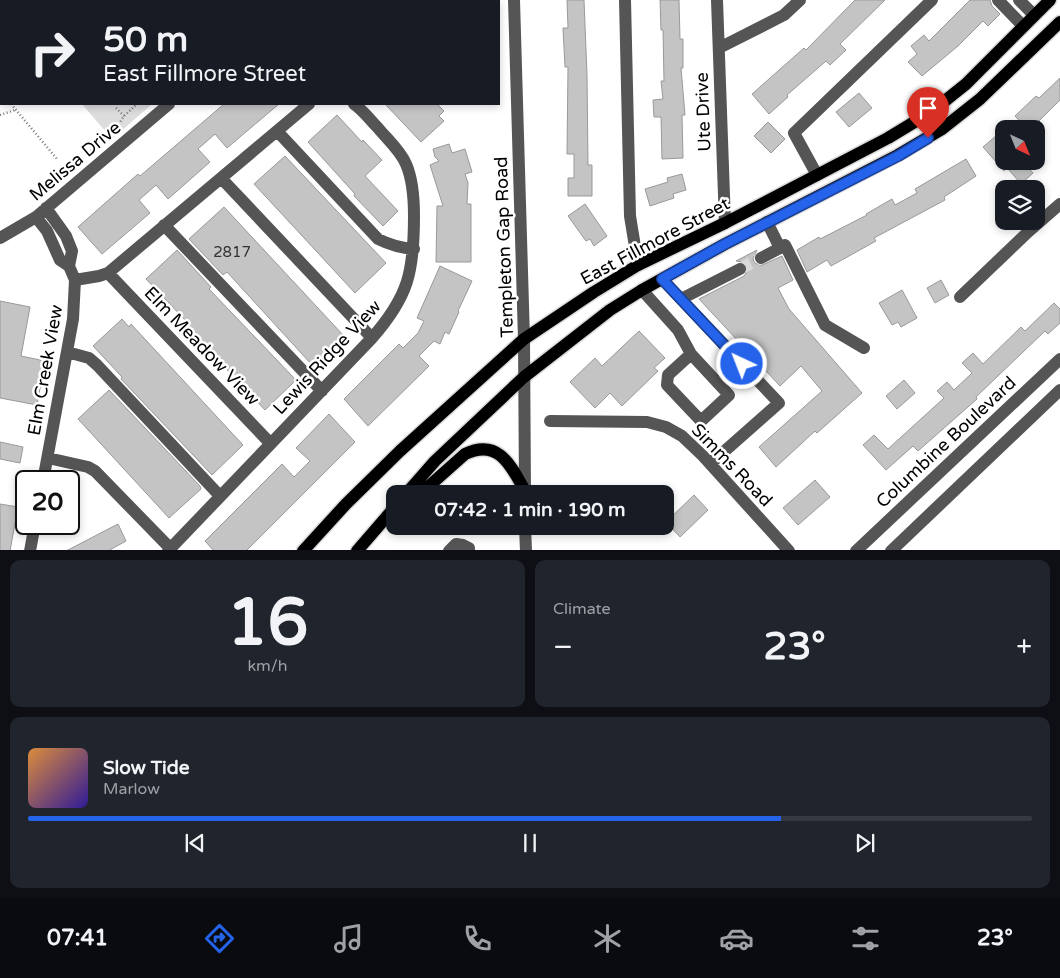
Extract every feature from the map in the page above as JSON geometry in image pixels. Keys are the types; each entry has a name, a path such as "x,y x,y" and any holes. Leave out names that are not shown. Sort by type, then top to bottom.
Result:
{"main road":[{"name":"East Fillmore Street","path":"303,550 400,451 524,339 638,265 725,223 888,138 931,112 966,84 1050,0"},
{"name":"East Fillmore Street","path":"414,485 436,461 524,377 610,310 642,290 767,222 898,156 942,129 980,99 1060,22"},
{"path":"430,485 465,454 473,450 484,449 500,454 506,460 521,485"},
{"path":"357,550 384,519"}],"street":[{"name":"Templeton Gap Road","path":"514,0 524,339 525,485"},
{"path":"625,0 630,216 638,265"},
{"name":"Ute Drive","path":"717,0 725,223"},
{"path":"718,48 784,14 800,0"},
{"path":"817,175 794,133 932,0"},
{"path":"998,0 1023,26"},
{"path":"1020,0 1034,15"},
{"name":"Melissa Drive","path":"0,238 36,217 169,105"},
{"path":"75,280 108,273 308,105"},
{"name":"Lewis Ridge View","path":"169,549 372,338 398,305 408,279 414,249 412,182 407,165 400,153 355,105"},
{"path":"277,131 378,239 388,245 401,249 414,249"},
{"path":"221,178 372,338"},
{"path":"960,297 1060,204"},
{"name":"Elm Creek View","path":"46,208 66,236 72,251 69,266"},
{"name":"Elm Creek View","path":"36,217 47,231 60,260 69,266 75,280 74,319 45,470"},
{"path":"767,222 780,248"},
{"path":"164,226 322,391"},
{"path":"762,258 785,245 825,325 864,348"},
{"path":"682,299 740,269"},
{"name":"Elm Meadow View","path":"108,273 270,443"},
{"path":"662,279 779,403 710,464"},
{"path":"642,290 678,330 691,354 729,395 702,421 667,385 668,375 691,354"},
{"path":"67,352 89,358 97,365 220,496"},
{"name":"Columbine Boulevard","path":"856,550 1060,359"},
{"path":"891,550 1060,390"},
{"name":"Simms Road","path":"550,421 647,422 666,427 682,436 789,550"},
{"path":"48,458 88,467 95,471 169,549"},
{"path":"30,550 33,535"},
{"path":"525,535 526,550"},
{"path":"449,550 456,544 462,544 469,550"}],"path":[{"path":"12,105 57,159"},
{"path":"85,156 116,129 124,116 136,105"},
{"path":"116,108 124,116"},
{"path":"0,115 16,110"}],"shaded area":[{"path":"83,105 151,105 112,139"}],"building":[{"path":"567,0 584,0 588,165 592,165 592,196 568,196 568,178 574,178 574,154 567,154 568,67 565,67 563,28 568,28"},
{"path":"660,0 679,0 680,39 683,39 683,68 681,68 685,115 682,115 683,158 662,159 661,117 654,117 653,100 663,99 661,81 664,81 663,30 661,30"},
{"path":"855,0 885,0 840,44 846,50 830,65 826,61 787,95 788,97 769,114 752,94 804,48 806,50"},
{"path":"970,0 990,0 992,6 1000,14 988,26 983,21 958,46 922,76 908,62 917,54 911,46 924,35 929,41"},
{"path":"1060,78 1060,100 1040,120 1019,120 1015,116 1036,96 1039,98"},
{"path":"859,93 872,108 849,127 836,112"},
{"path":"223,105 278,105 227,148 215,134 198,149 210,162 168,199 156,185 139,200 150,213 102,254 78,227 138,174 140,176"},
{"path":"386,105 438,105 444,111 439,116 444,121 421,142"},
{"path":"337,115 382,160 365,176 398,211 383,226 354,196 355,194 308,142"},
{"path":"768,122 785,139 771,153 754,136"},
{"path":"995,137 995,161 983,147"},
{"path":"449,144 452,153 465,149 472,172 465,174 468,183 467,204 471,204 471,262 436,262 437,206 443,206 430,165 439,161 435,157 433,149"},
{"path":"285,156 386,263 355,293 254,184"},
{"path":"966,159 976,176 944,197 945,200 874,238 876,241 831,266 827,260 807,272 797,250 819,237 820,239 867,215 892,199 895,205 917,193 915,189"},
{"path":"1009,170 1030,170 1033,173 1025,180 1018,180"},
{"path":"682,174 686,190 673,194 674,198 650,206 645,189 668,182 667,178"},
{"path":"585,204 607,236 594,246 590,239 586,241 568,216"},
{"path":"224,207 344,336 312,365 227,272 223,275 189,239"},
{"path":"177,250 211,287 209,289 296,380 265,410 182,322 185,320 146,279"},
{"path":"757,250 753,258 754,262 760,266 782,256 793,280 778,288 789,309 862,393 817,433 815,431 776,467 759,447 822,391 801,366 780,386 699,299 744,276 748,270 747,265 744,262 736,261"},
{"path":"440,266 472,281 459,312 449,334 445,332 440,344 434,341 419,356 429,366 368,426 344,399 399,344 403,348 418,333 424,321 417,318"},
{"path":"941,280 949,295 935,303 927,288"},
{"path":"902,290 917,318 901,327 898,322 892,325 879,303"},
{"path":"0,301 30,307 21,356 45,361 37,405 0,398"},
{"path":"1054,303 1060,309 1060,323 1048,334 1045,331 976,397 977,399 918,451 913,446 886,470 863,445 874,435 888,449 944,398 937,391 947,382 954,390 972,373 962,363 973,353 983,364 1021,327 1025,331"},
{"path":"122,319 129,327 131,324 243,445 212,475 121,379 122,377 93,346"},
{"path":"639,331 665,358 654,368 658,371 622,406 610,393 595,408 570,382 595,358 602,366"},
{"path":"904,380 915,393 897,409 886,396"},
{"path":"109,390 200,486 201,489 169,518 78,419"},
{"path":"329,414 355,442 247,550 213,550 205,541 282,464 294,477 310,461 296,448"},
{"path":"0,442 23,447 20,463 0,459"},
{"path":"815,480 830,497 798,525 783,508"},
{"path":"694,495 708,510 680,537 674,531 674,514"},
{"path":"0,504 15,506 15,524 10,550 0,550"},
{"path":"118,524 126,541 110,550 68,550"}],"tunnel":[{"path":"740,269 761,258"}],"route":[{"path":"742,364 662,279 725,244 898,156 928,138"}]}
